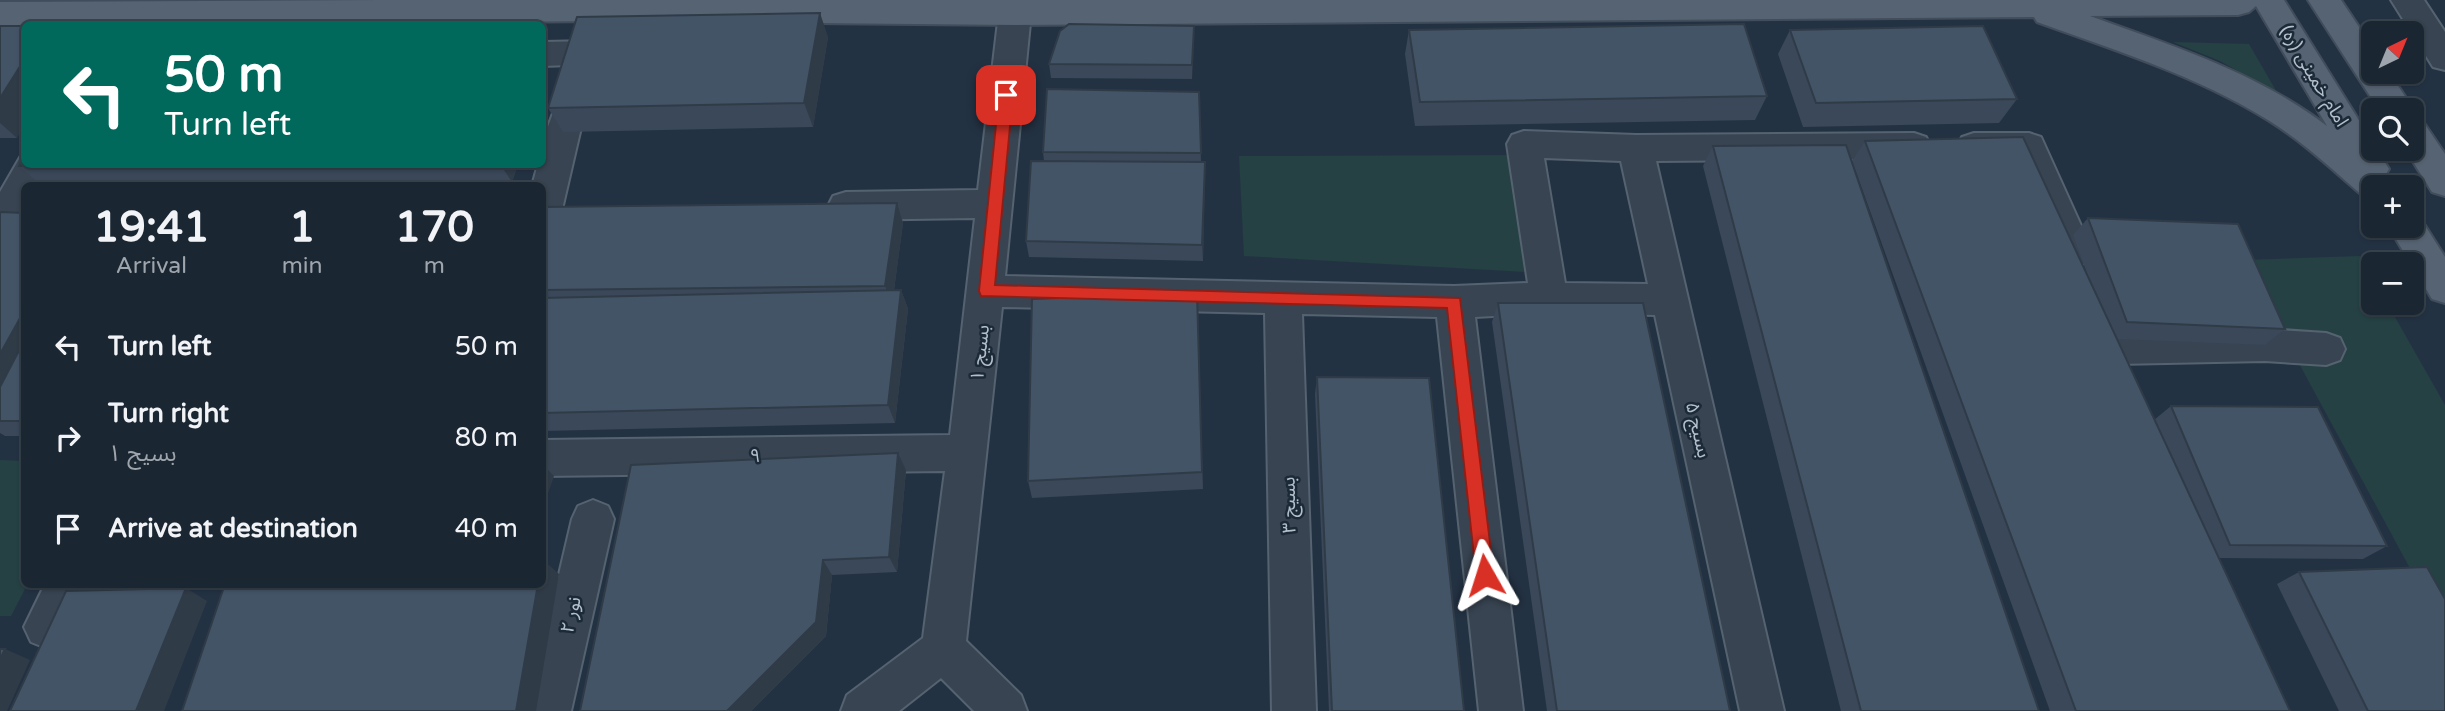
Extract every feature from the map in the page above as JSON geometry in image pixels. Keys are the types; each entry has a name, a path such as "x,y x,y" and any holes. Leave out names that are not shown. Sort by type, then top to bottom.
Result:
{"main road":[{"path":"0,14 590,10 1015,13 2238,4 2243,0"},
{"name":"امام خمینی (ره)","path":"2268,0 2372,175"},
{"path":"2324,0 2389,98"},
{"path":"2023,5 2141,47 2268,104 2323,142 2364,175"},
{"path":"2424,150 2445,182"},
{"path":"2414,238 2445,288"}],"street":[{"path":"2407,0 2445,58"},
{"name":"بسیج ۱","path":"943,649 968,453 1015,13"},
{"path":"546,54 592,53 563,132 551,212"},
{"path":"1549,298 1524,144 1636,148 2029,146 2116,348 2135,384"},
{"name":"بسیج ۵","path":"1636,148 1762,711"},
{"path":"21,187 0,224 21,224"},
{"path":"817,206 993,204"},
{"path":"986,291 1454,302 1549,298 1669,300"},
{"name":"بسیج ۳","path":"1283,298 1294,711"},
{"path":"1454,302 1501,711"},
{"path":"2116,348 2265,345 2326,349"},
{"name":"۹","path":"546,458 968,453"},
{"name":"نور ۲","path":"549,711 593,519"},
{"path":"46,627 65,588"},
{"path":"863,711 943,649 1005,711"}],"green space":[{"path":"2173,42 2249,44 2278,94 2220,61"},
{"path":"1526,155 1545,273 1244,256 1239,156"},
{"path":"2360,256 2361,315 2394,315 2445,405 2445,633 2243,260"},
{"path":"0,460 21,461 21,588 25,588 11,616 0,616"}],"building":[{"path":"820,13 804,103 548,108 577,17"},
{"path":"1069,24 1194,26 1192,65 1049,64 1060,31"},
{"path":"1744,24 1767,96 1420,102 1409,30"},
{"path":"0,26 21,26 21,65 0,98"},
{"path":"1983,26 2017,99 1816,103 1790,30"},
{"path":"1047,89 1199,92 1201,153 1043,152"},
{"path":"2023,137 2290,711 2076,711 1865,141"},
{"path":"1846,145 2039,711 1861,711 1713,146"},
{"path":"1031,161 1205,162 1202,245 1026,241"},
{"path":"897,203 885,286 546,290 546,207"},
{"path":"0,212 21,213 21,316 0,354"},
{"path":"2088,218 2238,224 2285,329 2127,322"},
{"path":"901,290 888,405 546,413 546,298"},
{"path":"1197,293 1202,472 1028,481 1032,299"},
{"path":"1498,303 1643,303 1730,711 1557,711"},
{"path":"21,347 21,421 0,421 0,387"},
{"path":"1317,377 1429,378 1464,711 1332,711"},
{"path":"2171,406 2318,407 2387,546 2230,545"},
{"path":"898,453 889,557 823,560 816,622 727,711 580,711 631,465"},
{"path":"2427,567 2445,599 2445,711 2368,711 2299,572"},
{"path":"186,588 136,711 10,711 66,591"},
{"path":"224,588 537,588 516,711 182,711"}],"route":[{"path":"1006,95 986,291 1454,302 1485,575"}]}
